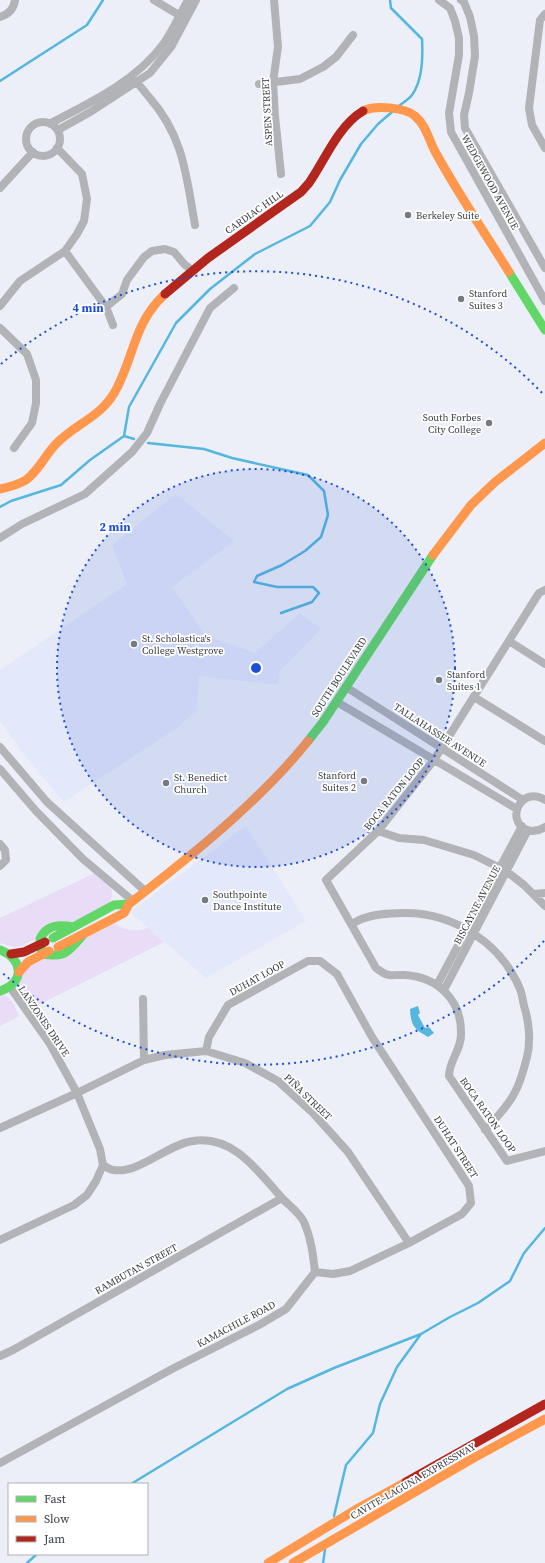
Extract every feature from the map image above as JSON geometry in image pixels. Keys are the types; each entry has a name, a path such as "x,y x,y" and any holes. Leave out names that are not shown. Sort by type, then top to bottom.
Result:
{"main road":[{"name":"CARDIAC HILL","path":"0,489 21,483 30,477 38,470 55,445 96,414 118,387 140,327 150,310 164,295 192,270 226,244 286,205 302,190 347,125 356,115 364,110 377,107 406,110 416,116 436,154 545,330"},
{"name":"SOUTH BOULEVARD","path":"11,954 24,952 45,945 55,948 124,913 131,902 190,857 271,782 308,743 337,702 445,538 471,505 495,482 545,443"},
{"name":"SOUTH BOULEVARD","path":"10,987 17,978 19,972 45,945 73,927 114,905 131,902"},
{"name":"SOUTH BOULEVARD","path":"73,927 59,925 52,926 42,934 45,945 53,957 59,957 66,954 84,934"},
{"path":"0,950 11,954 16,959 19,972"},
{"path":"0,991 10,987"},
{"name":"CAVITE–LAGUNA EXPRESSWAY","path":"268,1563 355,1510 545,1404"},
{"name":"CAVITE–LAGUNA EXPRESSWAY","path":"293,1563 463,1464 545,1419"}],"street":[{"path":"0,17 11,11 15,0"},
{"path":"154,0 183,17"},
{"path":"51,123 133,80 150,73 171,47 188,0"},
{"path":"183,17 196,0"},
{"name":"ASPEN STREET","path":"274,0 278,47 273,82 281,174"},
{"name":"WEDGEWOOD AVENUE","path":"439,0 446,0"},
{"name":"WEDGEWOOD AVENUE","path":"439,0 450,8 459,38 459,55 448,113 451,132 545,301"},
{"name":"WEDGEWOOD AVENUE","path":"461,0 464,2 470,18 474,36 475,56 464,115 465,128 545,268"},
{"path":"545,14 540,20 529,108 532,125 545,148"},
{"path":"259,84 300,79 323,67 336,57 353,35"},
{"path":"58,130 133,80"},
{"path":"133,80 162,112 175,135 186,169 195,225"},
{"path":"43,121 51,123 58,130 60,137 57,148 47,155 42,156 29,149 26,142 26,137 29,128 37,122 43,121"},
{"path":"0,306 20,281 65,251 84,221 86,199 82,174 57,148"},
{"path":"0,188 33,152"},
{"path":"106,307 122,294 127,280 144,257 152,251 165,249 174,252 185,265 192,270"},
{"path":"65,251 106,307 113,324"},
{"path":"0,538 22,524 85,494 132,452 146,434 210,308 234,288"},
{"path":"0,328 26,354 36,380 36,403 32,423 14,448"},
{"name":"BOCA RATON LOOP","path":"545,590 539,593 434,760 378,831 326,880 376,968 387,976 405,975 422,978 441,987 451,999 459,1015 462,1033 458,1051 449,1068 449,1076 507,1161 545,1151"},
{"path":"509,641 545,664"},
{"name":"TALLAHASSEE AVENUE","path":"346,687 523,800"},
{"path":"474,697 545,741"},
{"path":"337,702 517,809"},
{"path":"0,748 47,802 145,891"},
{"path":"0,769 36,811 83,859 131,902"},
{"path":"545,800 539,796 533,796 523,800 517,809 518,821 525,828 540,830 545,827"},
{"name":"BISCAYNE AVENUE","path":"441,987 525,828"},
{"path":"378,831 400,838 424,840 474,855 503,870 524,884 545,906"},
{"path":"0,844 5,850 6,860 0,866"},
{"path":"533,894 545,893"},
{"path":"352,924 365,918 387,913 420,913 452,922 481,938 504,962 520,989 529,1022 527,1056 514,1095 485,1130"},
{"name":"DUHAT LOOP","path":"206,1051 209,1037 228,1005 308,962 320,961"},
{"name":"DUHAT STREET","path":"315,1272 333,1274 350,1271 409,1243 462,1214 471,1202 469,1186 372,1037 337,974 320,961"},
{"name":"LANZONES DRIVE","path":"10,987 50,1044 77,1093 100,1149 102,1165"},
{"path":"143,999 144,1060"},
{"name":"PIÑA STREET","path":"0,1128 77,1093 144,1060 166,1055 206,1051 245,1063 278,1081 313,1113 348,1152 409,1243"},
{"path":"0,1240 74,1205 87,1195 96,1182 102,1165 113,1170 123,1170 139,1166 165,1152 192,1141 212,1140 233,1148 259,1171 303,1220 311,1242 315,1272"},
{"name":"RAMBUTAN STREET","path":"0,1356 282,1198"},
{"name":"KAMACHILE ROAD","path":"0,1463 172,1369 259,1325 286,1309 315,1272"}],"shaded area":[{"name":"St. Scholastica's College Westgrove","path":"176,494 234,541 172,587 205,635 255,653 300,613 321,629 280,671 278,685 199,676 197,710 177,728 64,802 22,752 0,721 0,670 127,584 112,545"},
{"path":"246,826 306,921 206,978 130,912"},
{"path":"95,873 107,882 111,888 112,897 110,902 84,917 22,946 15,947 0,943 0,918"},
{"path":"114,923 122,928 130,930 148,928 164,942 32,1008 17,988 23,970"},
{"path":"0,994 10,999 19,1016 0,1026"}],"water":[{"path":"418,1006 420,1013 418,1015 425,1028 429,1027 434,1033 428,1037 419,1032 412,1023 410,1009"}],"waterway":[{"path":"0,81 87,25 103,0"},
{"path":"390,0 391,8 422,39 422,60 416,89 412,95 400,105"},
{"path":"0,507 11,501 61,485 90,460 124,436 129,407 176,323 210,289 255,254 310,226 330,202 340,180 361,144 378,124 392,112"},
{"path":"124,436 134,439"},
{"path":"148,443 204,449 232,458 308,475 324,491 328,515 321,537 305,551 282,565 257,576 254,582 277,587 313,587 319,593 312,602 281,613"},
{"path":"133,1483 287,1389 334,1368 421,1334 478,1303 510,1281 524,1253 545,1228"},
{"path":"334,1516 346,1465 373,1433 380,1404 397,1367 421,1334"},
{"path":"323,1563 325,1550"},
{"path":"27,1563 36,1555"}],"traffic: fast":[{"path":"509,272 545,330"},
{"path":"308,741 323,722 433,555"},
{"path":"53,938 114,905 129,904"},
{"path":"73,927 58,926 49,928 40,939 42,954 61,954 69,950 82,936"},
{"path":"0,950 14,959 18,971 14,982 0,991"}],"traffic: slow":[{"path":"363,111 374,108 397,109 410,113 419,120 454,185 509,272"},
{"path":"0,489 17,485 26,480 63,437 96,413 111,398 123,375 141,327 147,316 165,294"},
{"path":"433,555 471,505 495,482 545,443"},
{"path":"58,947 124,913 129,904 176,867 246,807 289,764 308,741"},
{"path":"19,972 28,962 49,951"},
{"path":"293,1563 470,1460 545,1419"},
{"path":"268,1563 355,1510 406,1482"}],"traffic: jam":[{"path":"165,294 208,258 301,192 315,174 339,134 354,117 363,111"},
{"path":"11,954 24,952 45,942"},
{"path":"406,1482 545,1404"}],"place":[{"name":"Berkeley Suite","path":"408,215"},
{"name":"Stanford Suites 3","path":"461,299"},
{"name":"South Forbes City College","path":"489,423"},
{"name":"St. Scholastica's College Westgrove","path":"134,644"},
{"name":"Stanford Suites 1","path":"439,680"},
{"name":"Stanford Suites 2","path":"364,781"},
{"name":"St. Benedict Church","path":"166,783"},
{"name":"Southpointe Dance Institute","path":"205,900"}]}
